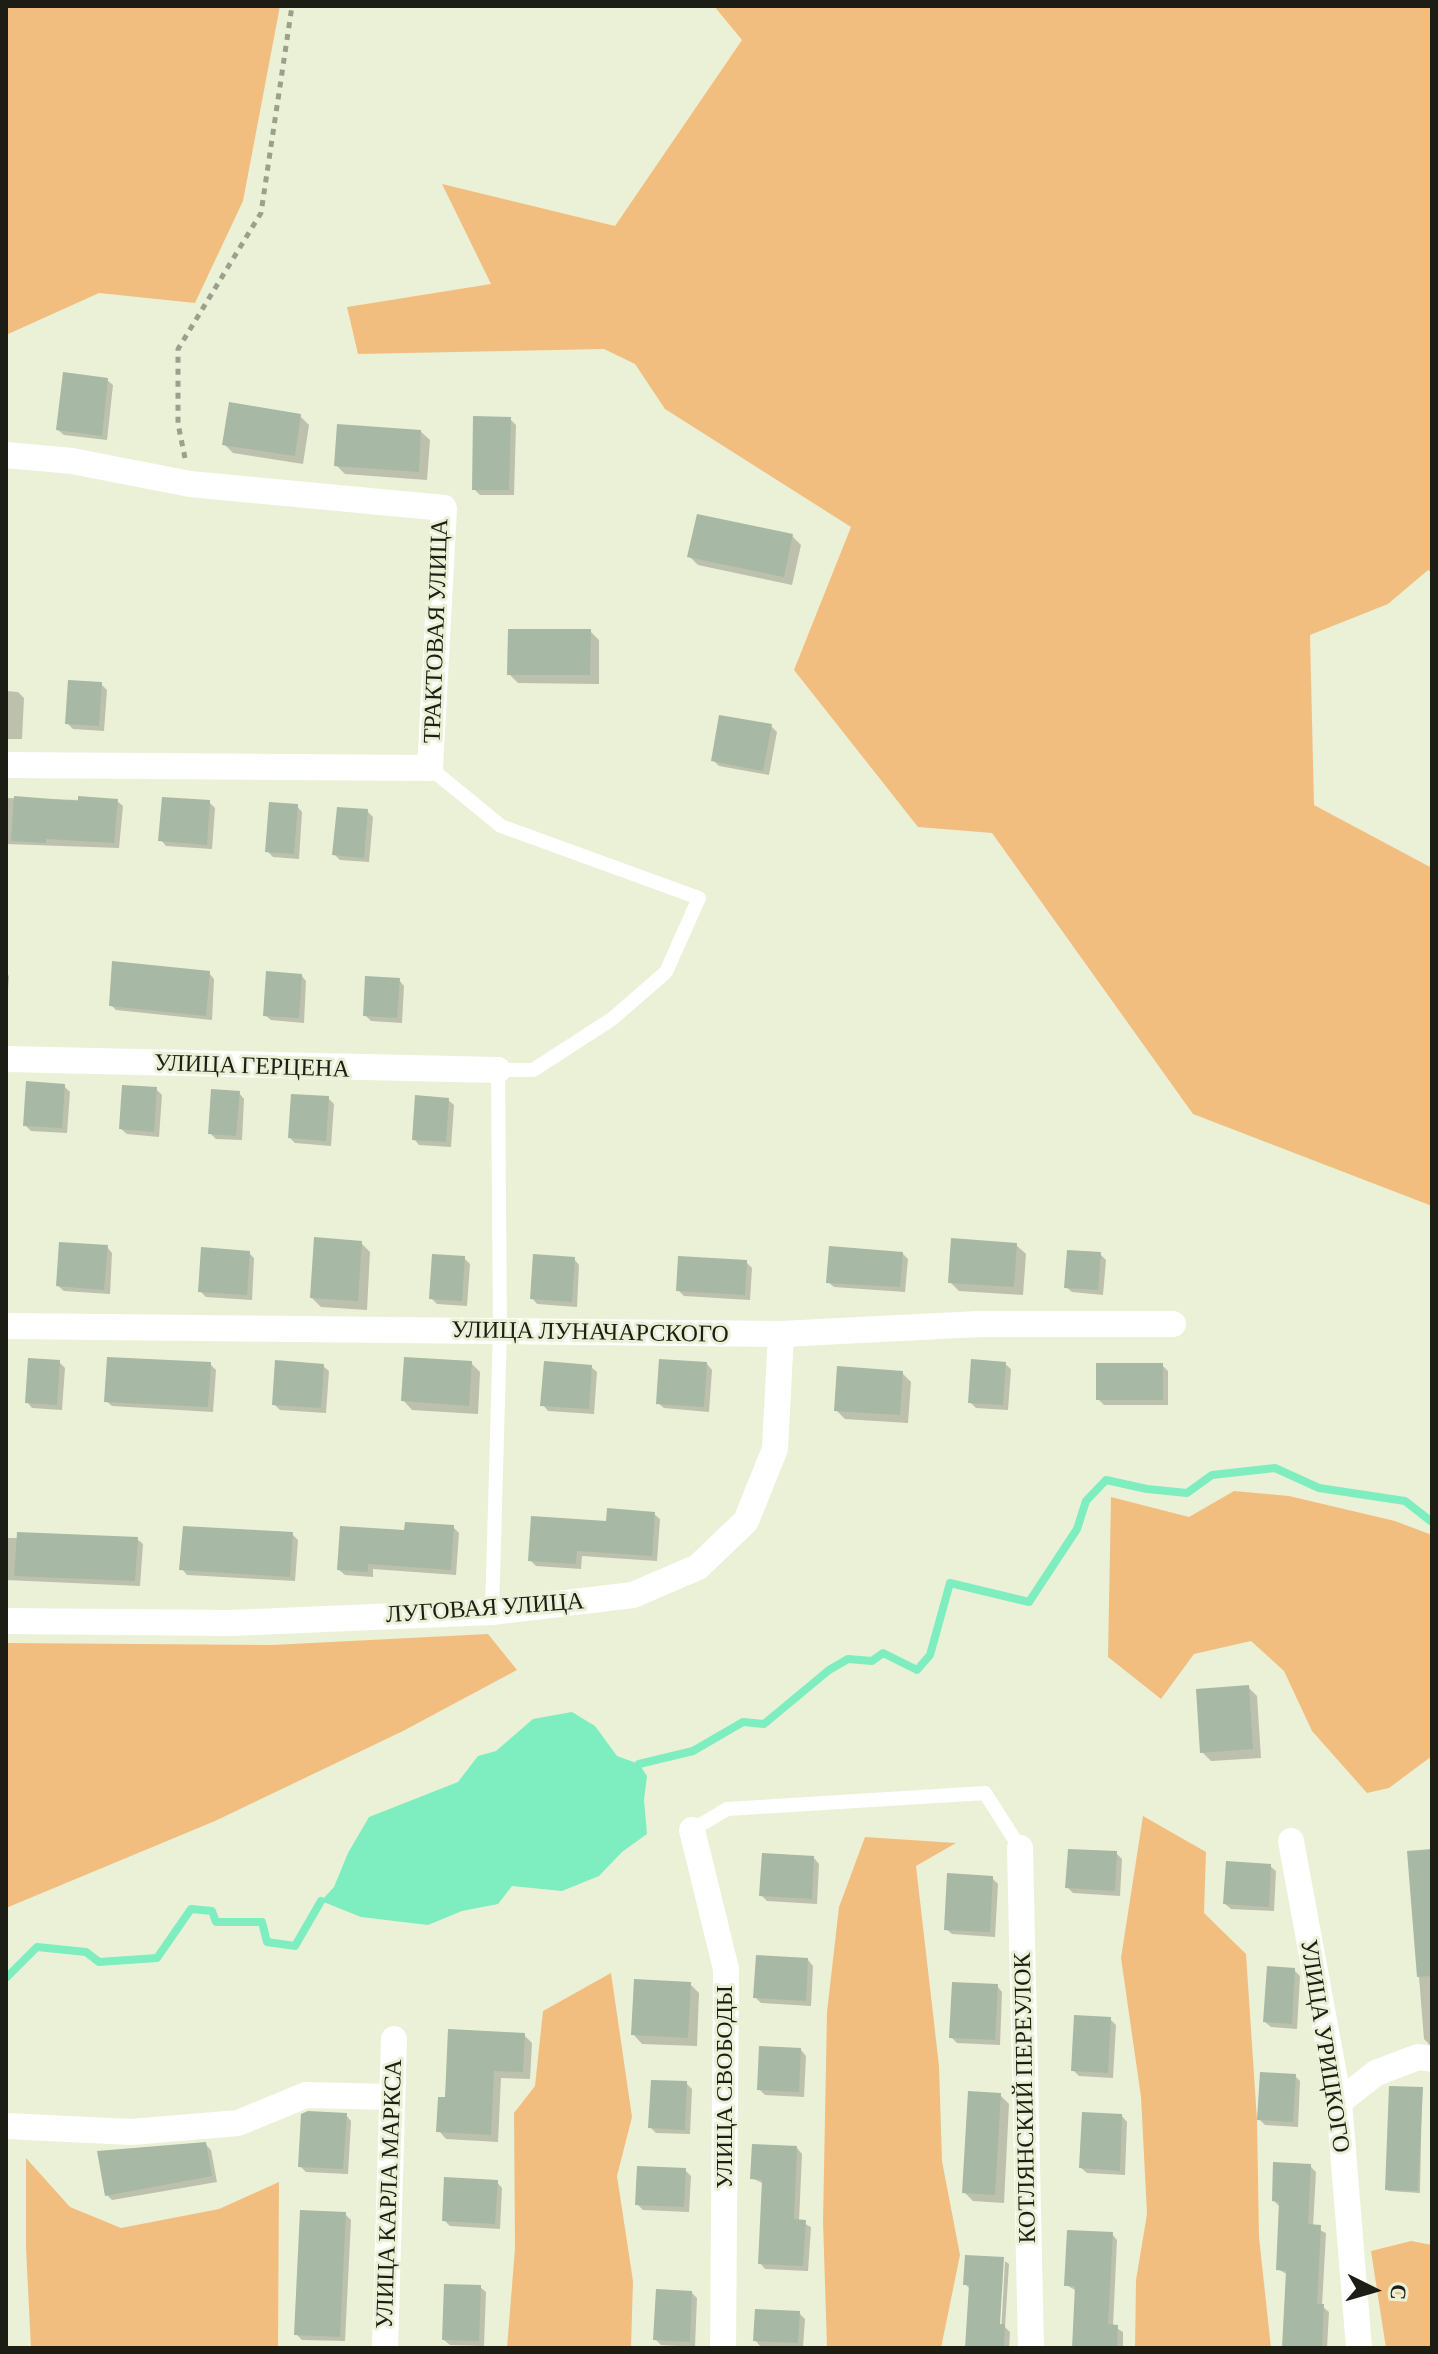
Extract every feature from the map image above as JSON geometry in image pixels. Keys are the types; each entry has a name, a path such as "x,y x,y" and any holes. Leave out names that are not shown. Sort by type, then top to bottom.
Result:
{"street":[{"name":"ТРАКТОВАЯ УЛИЦА","path":"6,455 72,461 190,484 444,508 430,768 6,765"},
{"name":"УЛИЦА ГЕРЦЕНА","path":"6,1059 498,1070"},
{"name":"УЛИЦА ЛУНАЧАРСКОГО","path":"6,1326 781,1334 979,1324 1173,1324"},
{"name":"ЛУГОВАЯ УЛИЦА","path":"6,1621 231,1623 492,1612 633,1595 698,1567 746,1521 775,1449 781,1334"},
{"name":"УЛИЦА СВОБОДЫ","path":"692,1830 726,1969 723,2348"},
{"name":"УЛИЦА УРИЦКОГО","path":"1291,1841 1339,2102 1359,2348"},
{"name":"КОТЛЯНСКИЙ ПЕРЕУЛОК","path":"1020,1848 1031,2348"},
{"name":"УЛИЦА КАРЛА МАРКСА","path":"385,2348 394,2039"},
{"path":"1339,2102 1376,2073 1418,2057 1432,2059"},
{"path":"6,2126 131,2132 238,2123 306,2095 391,2097"}],"lane":[{"path":"430,768 501,826 699,898 666,972 623,1010 533,1070 498,1070 500,1330 492,1612"},
{"path":"692,1830 727,1809 985,1793 1020,1848"}],"path":[{"path":"190,484 178,424 178,349 261,213 292,6"}],"shaded area":[{"path":"6,6 280,6 243,201 195,303 99,293 6,335"},
{"path":"714,6 1432,6 1432,573 1428,570 1388,604 1310,635 1314,805 1432,868 1432,1206 1193,1114 992,833 918,827 794,670 851,527 665,409 635,364 604,349 358,354 347,307 491,284 442,184 615,226 742,40"},
{"path":"1234,1491 1289,1496 1395,1521 1432,1535 1432,1756 1389,1788 1367,1793 1312,1731 1284,1671 1251,1641 1194,1654 1161,1699 1108,1657 1111,1497 1189,1517"},
{"path":"488,1634 517,1670 403,1731 215,1821 6,1908 6,1643 272,1645"},
{"path":"572,1712 595,1726 617,1756 639,1764 647,1776 644,1800 647,1834 622,1852 599,1876 562,1891 512,1886 498,1904 462,1911 428,1925 361,1917 321,1901 334,1887 348,1853 369,1817 458,1782 478,1756 496,1751 533,1719"},
{"path":"1143,1816 1206,1852 1204,1913 1246,1954 1257,2120 1259,2237 1271,2348 1135,2348 1136,2280 1147,2214 1141,2097 1121,1958"},
{"path":"865,1837 956,1843 916,1866 939,2066 942,2161 960,2255 941,2348 827,2348 823,2221 827,2012 839,1907"},
{"path":"611,1973 632,2117 617,2176 633,2281 631,2348 507,2348 515,2248 514,2113 535,2086 543,2011"},
{"path":"26,2158 70,2207 121,2228 219,2209 279,2182 278,2348 31,2348"},
{"path":"1411,2241 1432,2245 1432,2348 1386,2348 1371,2251"}],"building":[{"path":"63,372 108,378 102,436 56,430"},
{"path":"229,402 301,414 295,456 222,445"},
{"path":"473,416 511,417 509,490 472,490"},
{"path":"337,424 421,430 419,472 334,466"},
{"path":"697,514 793,534 784,577 687,557"},
{"path":"508,629 591,629 590,675 507,675"},
{"path":"68,680 102,682 99,726 65,724"},
{"path":"719,715 772,724 763,771 711,761"},
{"path":"14,796 78,801 78,796 118,799 114,843 46,839 46,843 11,841"},
{"path":"162,797 210,800 207,845 158,841"},
{"path":"269,802 298,804 294,854 265,852"},
{"path":"337,807 368,809 364,858 332,855"},
{"path":"112,961 210,971 206,1016 109,1006"},
{"path":"266,971 302,974 299,1018 263,1016"},
{"path":"365,976 400,978 397,1018 363,1016"},
{"path":"26,1081 65,1084 62,1128 23,1126"},
{"path":"122,1085 157,1087 154,1132 119,1129"},
{"path":"211,1089 240,1091 236,1136 208,1134"},
{"path":"291,1094 329,1096 326,1141 288,1138"},
{"path":"415,1095 449,1098 446,1142 412,1140"},
{"path":"314,1237 362,1241 358,1301 310,1298"},
{"path":"951,1238 1017,1243 1014,1287 948,1283"},
{"path":"59,1242 108,1245 104,1290 56,1286"},
{"path":"829,1246 903,1252 900,1287 826,1283"},
{"path":"201,1247 250,1251 247,1295 198,1292"},
{"path":"1067,1250 1101,1252 1098,1290 1064,1288"},
{"path":"432,1254 465,1256 462,1301 429,1299"},
{"path":"533,1254 575,1257 572,1302 530,1299"},
{"path":"678,1256 747,1260 745,1295 676,1291"},
{"path":"107,1357 211,1362 208,1407 104,1402"},
{"path":"404,1357 472,1361 469,1406 401,1401"},
{"path":"28,1358 60,1360 57,1405 25,1403"},
{"path":"659,1359 707,1362 704,1407 656,1404"},
{"path":"971,1359 1006,1362 1003,1405 968,1403"},
{"path":"275,1360 324,1364 321,1408 272,1405"},
{"path":"544,1361 592,1365 589,1409 540,1406"},
{"path":"1096,1363 1163,1363 1163,1400 1096,1400"},
{"path":"837,1366 903,1371 900,1415 834,1411"},
{"path":"607,1508 655,1512 652,1556 577,1551 576,1564 528,1561 531,1516 606,1521"},
{"path":"405,1522 454,1525 451,1570 368,1564 368,1572 337,1570 340,1526 404,1530"},
{"path":"183,1526 293,1532 290,1577 179,1570"},
{"path":"17,1532 138,1537 135,1581 14,1576"},
{"path":"1249,1685 1253,1749 1200,1753 1196,1689"},
{"path":"1068,1849 1117,1851 1115,1891 1065,1888"},
{"path":"1432,1849 1432,1976 1417,1977 1407,1851"},
{"path":"762,1853 814,1856 812,1899 759,1896"},
{"path":"1226,1861 1271,1864 1269,1907 1223,1904"},
{"path":"947,1873 993,1876 990,1932 944,1930"},
{"path":"756,1955 808,1958 806,2001 753,1998"},
{"path":"1267,1966 1295,1968 1292,2024 1263,2022"},
{"path":"634,1979 691,1982 688,2038 631,2035"},
{"path":"952,1982 998,1984 995,2040 949,2038"},
{"path":"1074,2015 1111,2017 1108,2073 1071,2071"},
{"path":"448,2029 525,2033 523,2072 494,2071 491,2135 436,2132 438,2097 445,2097"},
{"path":"759,2046 801,2048 799,2092 757,2090"},
{"path":"1260,2072 1296,2074 1293,2122 1257,2120"},
{"path":"651,2080 687,2081 685,2130 648,2128"},
{"path":"1389,2086 1423,2087 1418,2191 1385,2190"},
{"path":"968,2091 1001,2093 995,2195 962,2193"},
{"path":"308,2111 347,2113 343,2169 298,2167 301,2114"},
{"path":"1082,2112 1122,2114 1120,2171 1079,2168"},
{"path":"206,2142 212,2176 105,2196 97,2151"},
{"path":"752,2144 797,2146 794,2219 806,2220 803,2266 758,2264 762,2180 750,2179"},
{"path":"1273,2162 1311,2164 1308,2224 1321,2225 1317,2304 1324,2304 1322,2348 1282,2348 1286,2271 1276,2270 1279,2202 1272,2201"},
{"path":"637,2166 686,2168 684,2207 635,2205"},
{"path":"444,2177 498,2180 495,2224 442,2221"},
{"path":"300,2210 346,2212 340,2337 294,2335"},
{"path":"1067,2230 1113,2232 1108,2324 1118,2325 1117,2348 1072,2348 1075,2286 1064,2286"},
{"path":"965,2255 1004,2257 1000,2324 1005,2324 1004,2348 965,2348 969,2285 963,2285"},
{"path":"444,2284 481,2285 479,2341 442,2340"},
{"path":"656,2289 692,2291 690,2342 653,2340"},
{"path":"755,2309 800,2311 798,2343 753,2341"}],"waterway":[{"path":"639,1764 693,1751 743,1722 764,1724 829,1670 848,1659 872,1661 883,1653 917,1670 930,1655 950,1583 1029,1602 1077,1529 1086,1501 1106,1480 1187,1493 1212,1475 1275,1468 1319,1488 1405,1501 1432,1522"},
{"path":"6,1978 37,1947 86,1952 99,1962 157,1958 191,1909 212,1911 216,1922 262,1922 267,1942 295,1946 321,1901"}]}
